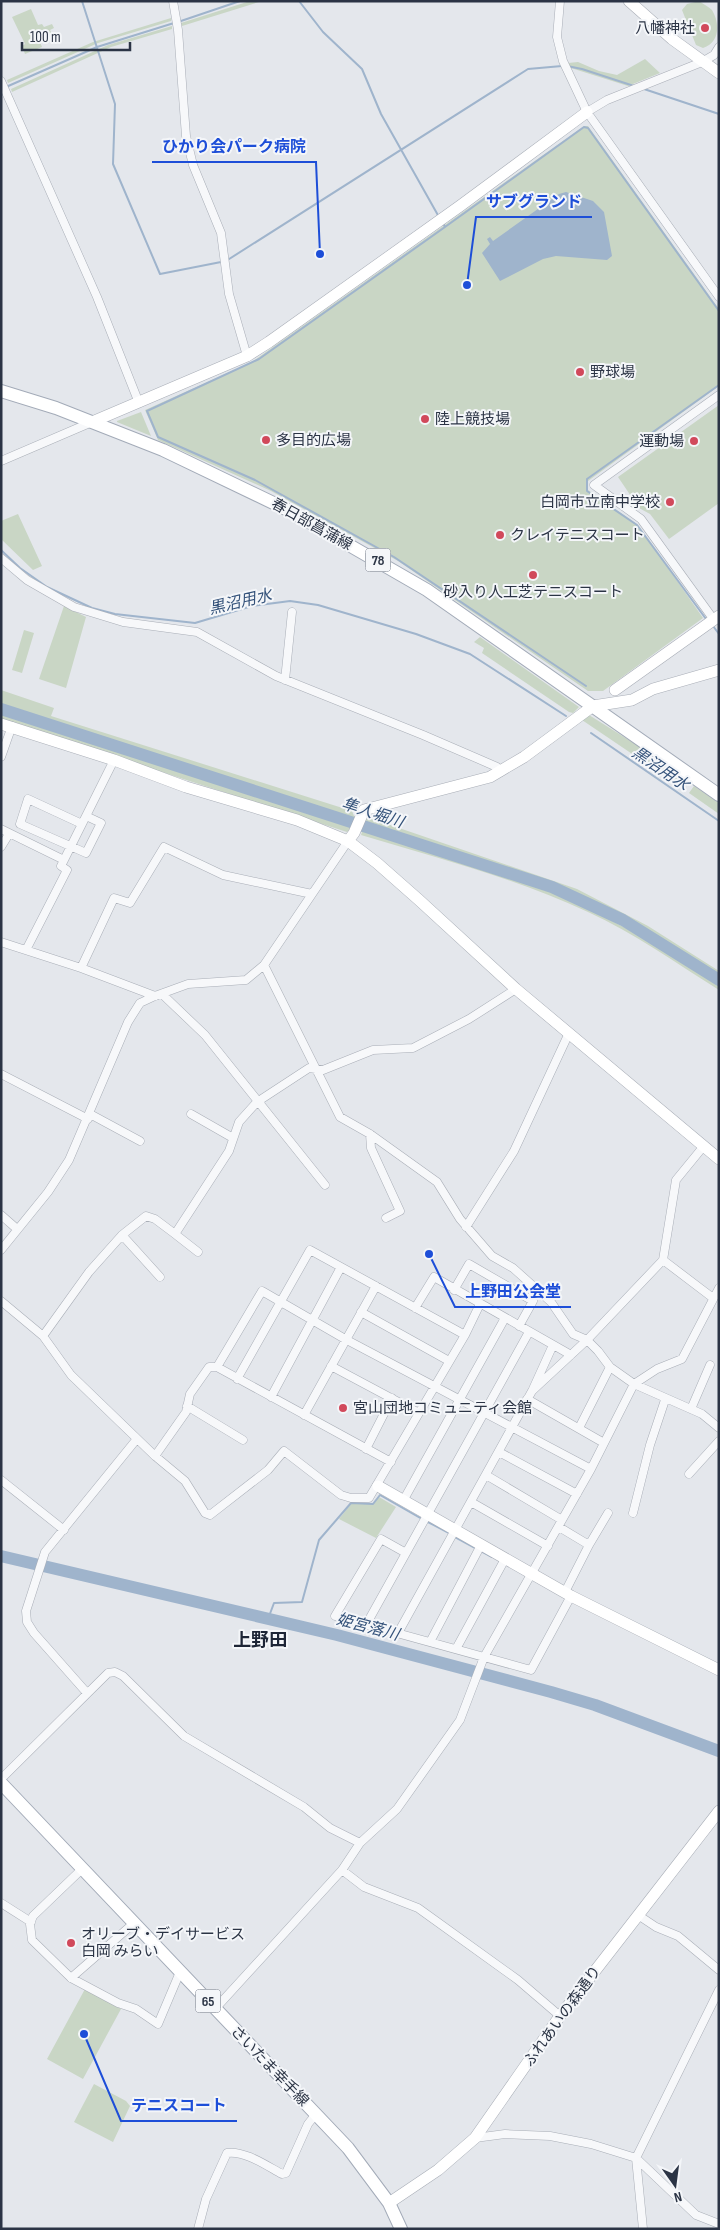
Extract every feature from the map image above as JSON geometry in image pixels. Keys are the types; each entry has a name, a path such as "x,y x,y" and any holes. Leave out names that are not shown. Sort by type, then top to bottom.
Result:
{"main road":[{"name":"春日部菖蒲線","path":"1,391 92,422 163,450 290,511 363,552 426,590 719,795"},
{"name":"さいたま幸手線","path":"1,1783 348,2148 389,2203 401,2229"}],"street":[{"path":"172,1 178,30 186,136 193,165 221,233 229,294 247,356"},
{"path":"560,1 557,37 563,61 587,112 719,298"},
{"path":"629,1 672,40 719,73"},
{"path":"1,461 247,356 358,279 587,112 607,100 702,62 714,55 719,47"},
{"path":"1,81 97,298 140,403"},
{"path":"615,690 716,618 641,519 594,485 719,395"},
{"path":"1,558 27,580 74,607 123,622 197,632 259,668 285,680 423,735 497,767 501,772"},
{"path":"285,680 292,612"},
{"path":"1,1250 48,1192 69,1160 128,1022 140,1003 188,984 246,980 264,965 351,837 364,810 476,782 501,772 593,706 632,700 653,689 719,670"},
{"path":"1,757 7,725 114,760 186,787 351,837 516,990 719,1159"},
{"path":"26,950 67,870 61,866 114,760"},
{"path":"82,824 28,799 20,824 86,853 101,823 86,816"},
{"path":"1,829 64,860"},
{"path":"1,847 9,834"},
{"path":"81,968 114,898 130,903 164,847 223,875 312,894"},
{"path":"1,942 159,995 205,1035 325,1185"},
{"path":"264,965 340,1118 370,1134 436,1182 466,1227 492,1256 513,1268 551,1302 573,1334 586,1340 598,1351 610,1367 634,1384 666,1400 702,1414 719,1428"},
{"path":"175,1234 229,1151 239,1122 257,1102 309,1068 323,1070 373,1050 413,1048 516,990"},
{"path":"466,1227 514,1151 569,1033"},
{"path":"1,1074 140,1141"},
{"path":"191,1114 233,1138"},
{"path":"370,1134 371,1148 400,1211 386,1218"},
{"path":"532,1391 586,1340 663,1260 676,1180 703,1147"},
{"path":"1,1215 17,1229"},
{"path":"43,1336 89,1272 122,1235 146,1216 154,1219 198,1252"},
{"path":"122,1235 160,1277"},
{"path":"237,1379 310,1250 465,1335"},
{"path":"663,1260 713,1298"},
{"path":"454,1290 469,1264 533,1301 520,1326"},
{"path":"271,1397 341,1267"},
{"path":"415,1308 434,1277 571,1355"},
{"path":"304,1415 376,1286"},
{"path":"215,2009 342,1870 360,1843 397,1809 460,1720 484,1660 591,1469 634,1384 658,1369 682,1359 719,1288"},
{"path":"217,1367 262,1291 345,1339 591,1469"},
{"path":"1,1301 43,1336 71,1376 136,1440 185,1481 205,1513 210,1515 268,1470 284,1451 318,1479 346,1497 369,1498 378,1486 465,1335 480,1304"},
{"path":"361,1312 449,1362"},
{"path":"403,1501 505,1318"},
{"path":"366,1625 530,1332"},
{"path":"398,1633 513,1427 553,1345"},
{"path":"691,1409 710,1365"},
{"path":"330,1366 419,1413"},
{"path":"155,1456 186,1412 190,1394 209,1367 217,1367 391,1462"},
{"path":"579,1428 610,1367"},
{"path":"366,1449 392,1398"},
{"path":"528,1399 604,1443"},
{"path":"633,1513 650,1445 666,1400"},
{"path":"187,1406 243,1440"},
{"path":"87,1693 34,1633 27,1622 26,1611 45,1552 136,1440"},
{"path":"689,1474 719,1441"},
{"path":"499,1452 577,1494"},
{"path":"486,1475 560,1523 589,1545"},
{"path":"1,1480 64,1530"},
{"path":"378,1486 568,1594 719,1670"},
{"path":"471,1502 548,1546"},
{"path":"406,1553 381,1539 335,1616 456,1649 484,1660 531,1670 568,1594 589,1545 608,1513"},
{"path":"430,1642 481,1545"},
{"path":"456,1649 505,1559"},
{"path":"1,1779 108,1673 115,1672 123,1676 184,1736 304,1807 330,1828 360,1843"},
{"name":"ふれあいの森通り","path":"389,2203 438,2170 475,2138 560,2016 719,1810"},
{"path":"82,1869 33,1916 31,1922 32,1940 71,1978 118,2003 136,2009 158,2024 180,1972"},
{"path":"342,1870 364,1887 418,1908 518,1980 560,2016"},
{"path":"1,1903 31,1922"},
{"path":"638,1916 656,1927 678,1936 719,1970"},
{"path":"71,1978 134,1923"},
{"path":"643,2229 636,2158 719,1990"},
{"path":"198,2229 206,2199 227,2153 233,2152 259,2162 282,2174 286,2173 308,2124 316,2114"},
{"path":"475,2138 505,2134 550,2136 590,2144 636,2158 696,2215 719,2224"}],"green space":[{"path":"250,1 262,1 182,26 181,23"},
{"path":"699,1 712,10 717,26 713,42 703,48 696,45 682,10 687,4"},
{"path":"31,9 38,25 42,24 44,27 52,24 54,28 50,30 53,36 40,42 42,47 25,54 22,46 25,44 12,17"},
{"path":"171,18 171,21 98,43 8,83 7,80 93,42"},
{"path":"172,26 172,29 111,47 12,92 11,89 108,45"},
{"path":"645,59 660,73 628,86 571,68 568,63 578,62 599,71 617,75"},
{"path":"584,126 588,126 719,309 719,386 588,481 588,490 638,525 703,618 603,691 588,691 398,561 271,491 158,440 145,410 252,362"},
{"name":"運動場","path":"719,405 719,503 669,539 650,514 639,508 618,477"},
{"path":"141,412 151,436 117,422 117,421"},
{"path":"18,514 42,566 33,570 1,539 1,521"},
{"path":"64,606 86,617 66,688 39,679"},
{"path":"24,630 34,633 22,673 12,670"},
{"path":"480,637 579,707 573,713 569,712 482,653 484,648 474,642"},
{"path":"1,690 54,708 51,716 352,811 354,816 366,819 367,817 577,889 648,926 719,971 719,974 625,917 571,890 1,706"},
{"path":"1,714 512,877 572,900 641,936 719,985 719,990 622,929 588,912 533,889 476,869 361,835 362,832 350,829 347,832 1,720"},
{"path":"589,715 640,747 689,782 684,789 582,720"},
{"path":"694,786 719,803 719,814 689,793"},
{"path":"379,1497 396,1507 376,1538 339,1519 351,1504 373,1504"},
{"path":"85,1989 121,2009 83,2079 47,2059"},
{"path":"94,2084 126,2101 130,2106 113,2142 74,2122"}],"water":[{"path":"566,192 593,201 604,212 612,256 607,260 556,256 543,259 500,281 482,253 490,244 487,239 490,237 493,241 559,194"}],"waterway":[{"path":"82,1 115,104 113,164 160,274 221,262"},
{"path":"178,22 240,1"},
{"path":"299,1 323,32 362,69 381,114 439,217"},
{"path":"6,87 97,47 174,23"},
{"path":"226,261 528,69 562,66"},
{"path":"567,66 634,86"},
{"path":"644,89 719,114"},
{"path":"443,223 445,227 584,127 588,128 719,311"},
{"path":"445,227 259,359 147,411 158,437 255,480 394,557 586,686"},
{"path":"706,619 637,525 587,491 587,479 719,385"},
{"name":"黒沼用水","path":"1,550 20,568 47,587 92,608 115,614 195,623 252,606 290,601 318,605 416,634 470,654 566,716"},
{"path":"713,626 719,634"},
{"name":"隼人堀川","path":"1,709 552,887 623,920 719,980"},
{"name":"黒沼用水","path":"591,733 719,821"},
{"path":"268,1619 274,1603 302,1602 319,1540 351,1503 373,1504 380,1495 422,1519"},
{"path":"426,1521 451,1534"},
{"path":"455,1537 477,1549"},
{"path":"481,1551 492,1557"},
{"name":"姫宮落川","path":"1,1556 337,1635 551,1692 595,1705 719,1751"}],"place":[{"name":"八幡神社","path":"705,28"},
{"name":"ひかり会パーク病院","path":"320,254"},
{"name":"サブグランド","path":"467,285"},
{"name":"野球場","path":"580,372"},
{"name":"陸上競技場","path":"425,419"},
{"name":"多目的広場","path":"266,440"},
{"name":"運動場","path":"694,441"},
{"name":"白岡市立南中学校","path":"670,502"},
{"name":"クレイテニスコート","path":"500,535"},
{"name":"砂入り人工芝テニスコート","path":"533,575"},
{"name":"上野田公会堂","path":"429,1254"},
{"name":"宮山団地コミュニティ会館","path":"343,1408"},
{"name":"オリーブ・デイサービス 白岡 みらい","path":"71,1943"},
{"name":"テニスコート","path":"84,2034"}],"district":[{"name":"上野田","path":"260,1640"}]}
